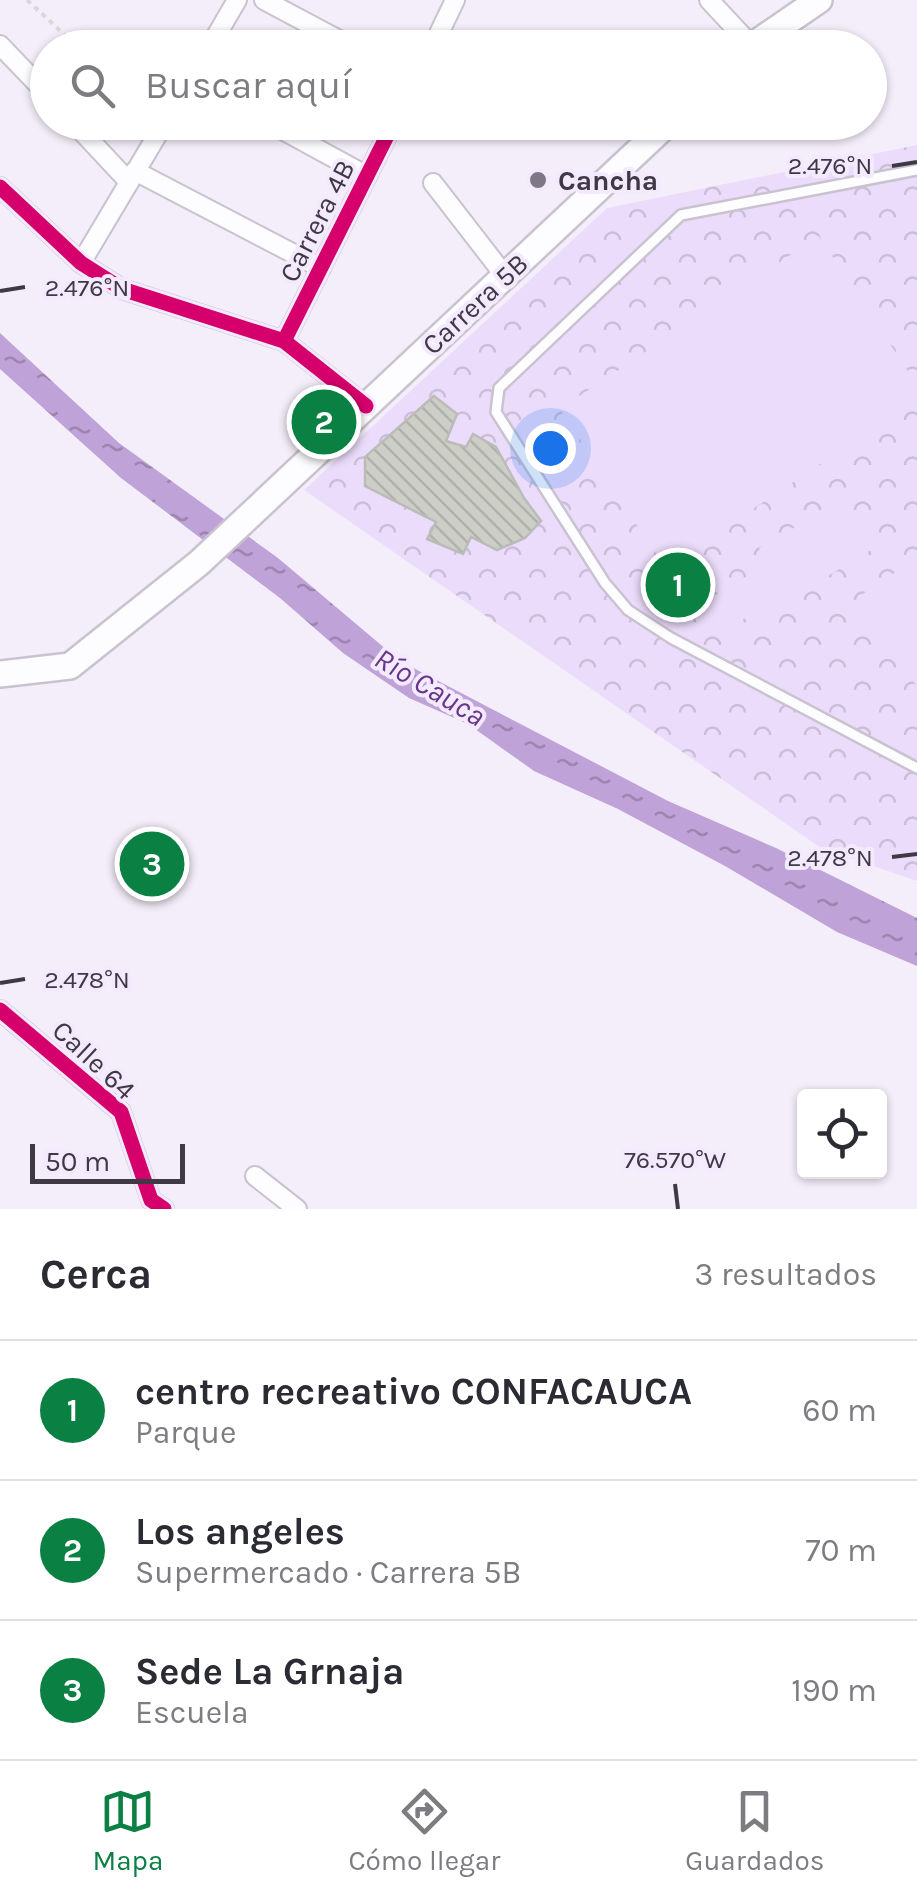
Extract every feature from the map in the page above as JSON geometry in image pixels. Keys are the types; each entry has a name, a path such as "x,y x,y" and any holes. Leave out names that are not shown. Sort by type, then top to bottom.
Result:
{"main road":[{"path":"773,30 815,1"},
{"name":"Carrera 5B","path":"0,674 70,666 198,563 649,140"}],"street":[{"path":"220,30 237,0"},
{"path":"264,0 320,30"},
{"path":"441,30 456,0"},
{"path":"709,0 736,30"},
{"path":"0,45 30,76"},
{"path":"93,140 132,176 320,268"},
{"path":"80,264 153,140"},
{"path":"301,140 367,176"},
{"name":"Carrera 4B","path":"284,341 385,140"},
{"path":"434,183 505,276"},
{"path":"0,187 80,264 122,289 284,341 366,406"},
{"name":"Calle 64","path":"0,1010 120,1112 151,1200 164,1209"},
{"path":"255,1176 297,1209"}],"lane":[{"path":"917,170 682,215 500,388 496,400 496,412 605,583 628,610 671,638 917,768"}],"path":[{"path":"27,0 60,30"}],"green space":[{"path":"917,145 917,881 821,848 304,490 607,208"},
{"path":"819,236 917,385 917,400 665,567 560,409"},
{"path":"843,499 873,549 789,599 759,548"},
{"path":"917,558 917,687 858,597"},
{"path":"760,569 778,599 723,631 705,601"}],"water":[{"name":"Río Cauca","path":"0,333 119,443 278,558 400,661 668,801 776,848 917,918 917,966 837,932 618,809 534,771 468,724 409,698 343,653 280,598 121,478 0,369"}],"building":[{"path":"434,396 457,414 446,441 466,447 473,434 496,447 541,521 525,538 497,550 471,537 463,554 427,539 436,522 365,486 365,457"}],"cycle path":[{"path":"284,341 385,140"},
{"path":"0,187 81,263 122,289 284,341 366,406"},
{"path":"0,1010 121,1112 151,1200 164,1209"}],"place":[{"name":"Cancha","path":"538,180"},
{"name":"Los angeles","path":"324,422"},
{"name":"centro recreativo CONFACAUCA","path":"678,585"},
{"name":"Sede La Grnaja","path":"152,864"}]}
